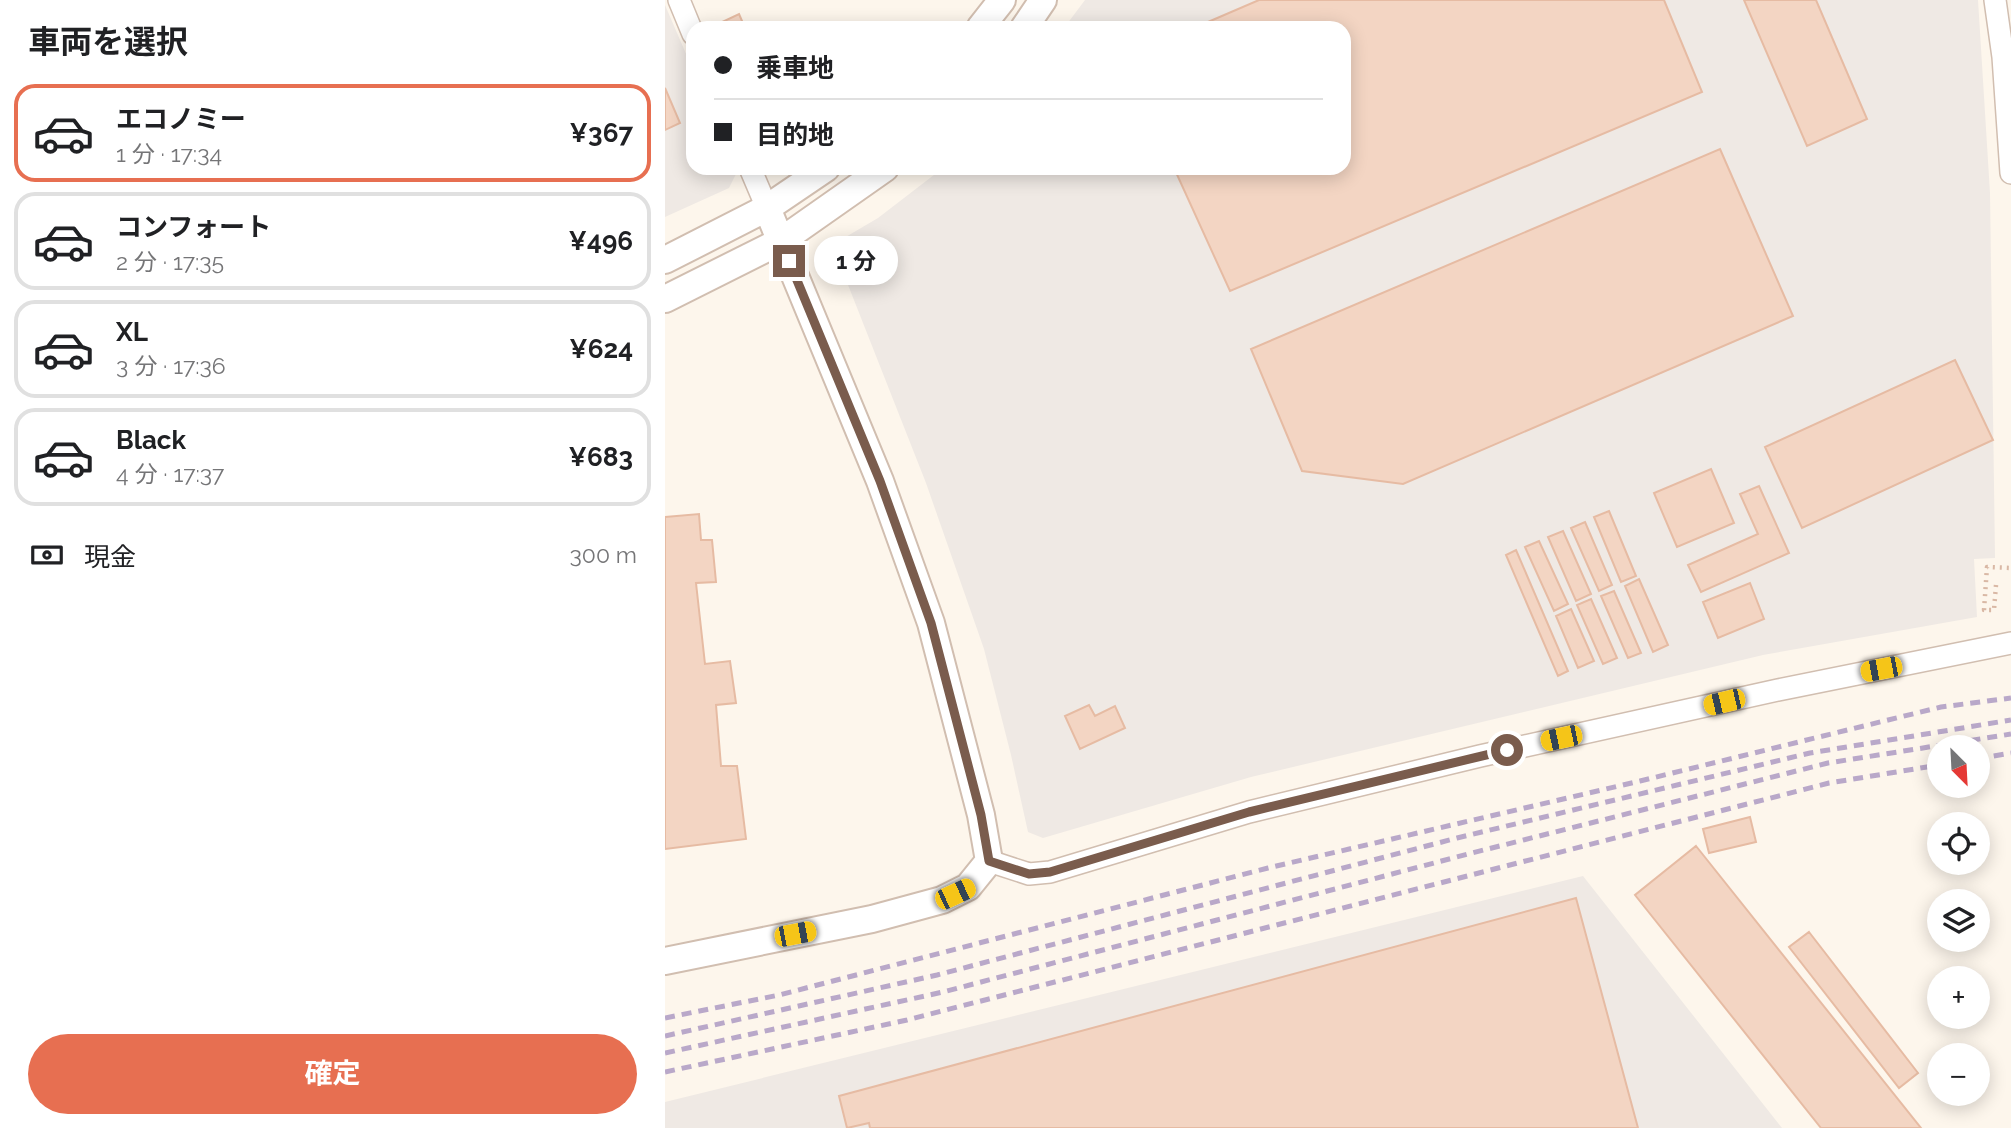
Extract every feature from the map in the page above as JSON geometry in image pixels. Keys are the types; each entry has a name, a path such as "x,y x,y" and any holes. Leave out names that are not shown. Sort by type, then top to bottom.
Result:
{"street":[{"path":"679,0 688,21"},
{"path":"986,21 1002,0"},
{"path":"1029,21 1043,0"},
{"path":"1995,0 2003,57 2011,173"},
{"path":"665,961 871,919 942,900 968,887 989,861 981,815 931,623 880,481 753,175"},
{"path":"665,260 767,208 816,175"},
{"path":"665,299 781,241 875,175"},
{"path":"989,861 1029,874 1050,872 1249,812 1466,760 1778,690 2011,643"}],"path":[{"path":"1996,585 1994,610 1984,610 1987,567 2011,568"}],"shaded area":[{"path":"1085,0 1978,0 1990,193 1995,558 1974,559 1977,617 1763,655 1251,777 1043,838 1028,832 984,649 926,483 839,262 844,238 878,218 934,175 1351,175 1351,21 1069,21"},
{"path":"665,5 686,54 686,175 736,175 729,188 665,217"},
{"path":"1583,876 1782,1128 665,1128 665,1102"}],"building":[{"path":"1259,0 1664,0 1702,92 1230,291 1177,175 1351,175 1351,21 1210,21"},
{"path":"1744,0 1816,0 1867,119 1807,146"},
{"path":"739,14 742,21 724,21"},
{"path":"665,88 680,123 665,130"},
{"path":"1720,149 1793,316 1403,484 1302,471 1251,349"},
{"path":"1955,360 1993,440 1802,528 1765,447"},
{"path":"1711,469 1734,523 1677,547 1654,493"},
{"path":"1759,486 1789,553 1701,592 1688,565 1758,534 1740,494"},
{"path":"1609,511 1636,576 1621,582 1594,517"},
{"path":"699,514 701,540 712,540 716,582 696,583 705,664 730,661 736,703 716,705 721,766 737,766 746,839 665,849 665,517"},
{"path":"1585,522 1612,585 1599,591 1571,528"},
{"path":"1563,531 1591,594 1576,601 1548,537"},
{"path":"1539,541 1568,604 1554,611 1525,547"},
{"path":"1516,550 1568,671 1558,676 1506,555"},
{"path":"1639,579 1668,645 1653,652 1625,586"},
{"path":"1750,583 1764,619 1718,638 1703,602"},
{"path":"1614,591 1641,653 1628,658 1601,596"},
{"path":"1591,599 1617,658 1603,664 1577,605"},
{"path":"1571,609 1594,661 1578,668 1556,616"},
{"path":"1089,705 1095,716 1115,706 1125,728 1080,749 1065,716"},
{"path":"1750,817 1756,842 1709,853 1703,829"},
{"path":"1696,846 1921,1128 1821,1128 1635,895"},
{"path":"1576,898 1638,1128 870,1128 869,1123 847,1128 839,1096"},
{"path":"1809,932 1918,1073 1899,1088 1789,947"}],"railway":[{"path":"665,1018 779,995 1268,868 1941,707 2011,698"},
{"path":"665,1036 937,975 1457,838 1810,753 2011,720"},
{"path":"665,1053 943,992 1828,763 2011,734"},
{"path":"1990,757 2011,753"},
{"path":"665,1072 907,1020 1829,783 1927,767"}],"route":[{"path":"789,261 880,481 931,623 981,815 989,861 1029,874 1050,872 1249,812 1507,750"}]}
